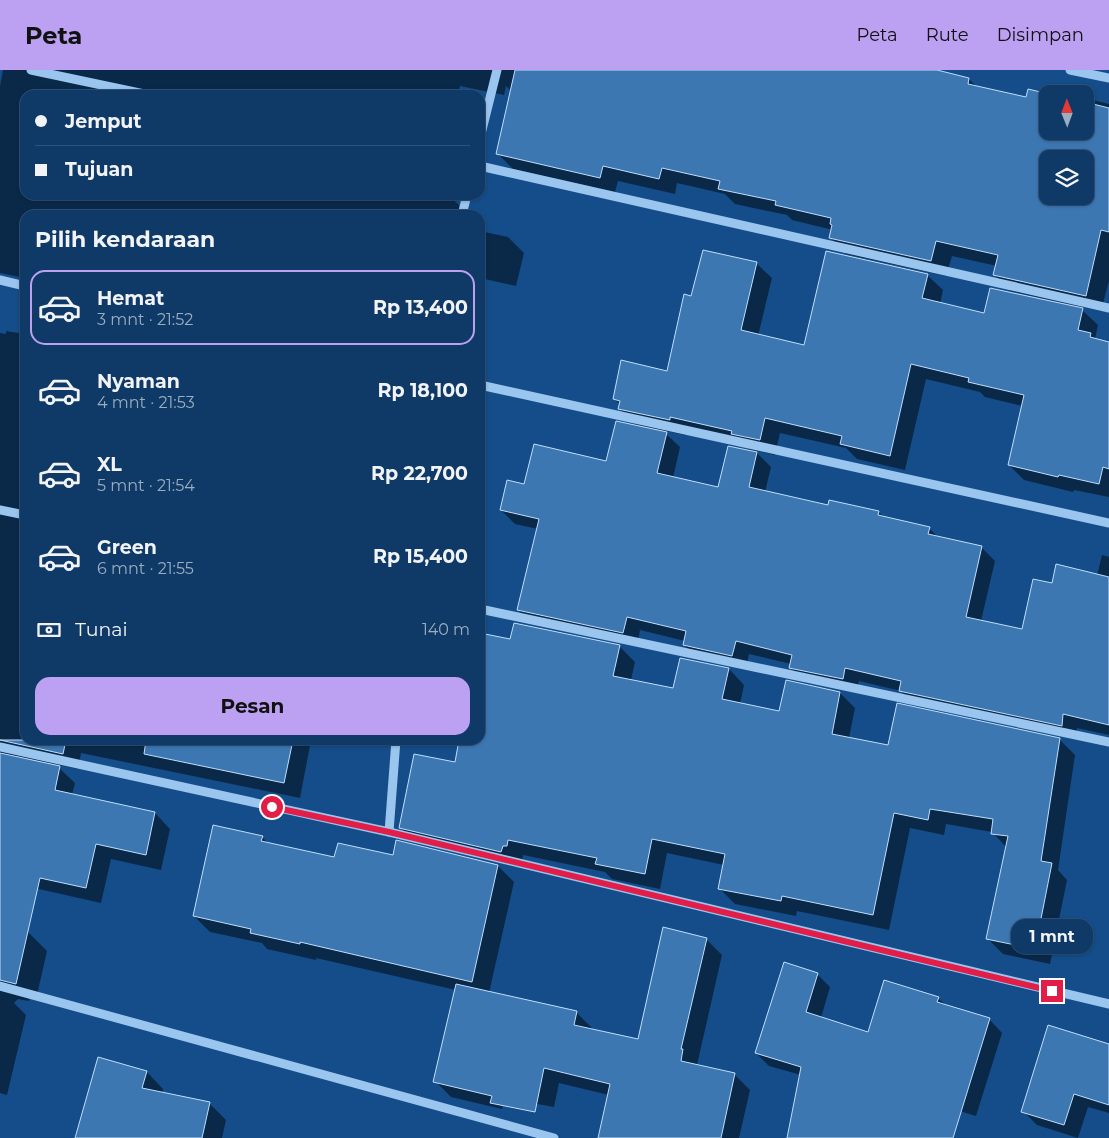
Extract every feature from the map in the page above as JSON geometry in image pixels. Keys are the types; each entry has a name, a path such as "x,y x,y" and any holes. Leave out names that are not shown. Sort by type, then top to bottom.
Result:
{"street":[{"path":"31,70 125,90"},
{"path":"485,118 497,70"},
{"path":"1070,70 1109,78"},
{"path":"485,167 1109,308"},
{"path":"0,280 20,285"},
{"path":"485,386 1109,523"},
{"path":"0,510 20,514"},
{"path":"485,610 1109,742"},
{"path":"389,832 396,745"},
{"path":"0,748 389,832 1109,1004"},
{"path":"0,986 554,1138"}],"building":[{"path":"515,70 937,70 969,78 968,84 1026,97 1028,89 1039,92 1039,140 1094,140 1094,104 1109,108 1109,232 1101,230 1086,296 993,275 998,255 936,241 931,261 829,238 832,225 830,224 831,218 775,205 776,201 718,189 720,181 662,168 659,179 603,166 600,178 496,154"},
{"path":"703,250 757,262 741,330 804,345 826,251 928,274 922,298 984,313 990,288 1083,308 1078,330 1091,333 1090,337 1109,342 1109,469 1103,467 1099,484 1059,475 1058,477 1008,465 1024,395 968,382 969,378 911,364 890,456 840,444 842,436 765,418 760,440 731,434 732,431 670,417 670,420 618,409 620,401 613,399 621,360 667,371 684,294 691,296"},
{"path":"616,421 667,432 657,473 718,487 728,446 757,452 749,487 828,505 829,500 879,511 878,515 930,527 928,534 982,546 966,617 1022,629 1033,579 1052,583 1056,564 1109,577 1109,725 1063,714 1062,726 899,691 901,681 845,668 843,679 789,668 792,655 736,641 732,656 683,645 686,631 627,617 623,633 517,610 539,519 500,510 507,480 524,484 534,444 606,461"},
{"path":"514,623 620,645 613,676 673,688 680,658 729,668 722,699 779,711 786,680 840,692 832,734 888,745 897,703 1060,738 1041,861 1052,863 1035,949 986,939 1008,836 991,834 993,819 930,809 928,820 894,813 873,915 782,896 781,901 718,889 725,854 652,839 645,874 595,864 597,858 508,840 507,846 503,846 501,852 399,828 414,754 455,762 458,745 485,745 485,634 510,639"},
{"path":"0,740 20,740 20,744"},
{"path":"22,745 65,745 63,754"},
{"path":"145,745 292,745 284,783 144,754"},
{"path":"0,753 60,766 55,790 155,812 146,855 96,844 86,888 40,878 16,984 0,980"},
{"path":"213,825 263,836 261,841 334,857 338,843 393,855 396,840 498,865 472,982 300,942 300,944 250,933 251,929 193,916"},
{"path":"663,927 707,938 681,1049 683,1049 681,1061 735,1073 721,1138 598,1138 610,1084 544,1068 535,1112 490,1103 492,1096 433,1082 456,984 577,1011 574,1025 638,1039"},
{"path":"784,962 818,973 806,1012 868,1032 884,980 939,997 937,1002 990,1018 953,1138 787,1138 801,1067 755,1053"},
{"path":"1048,1025 1109,1044 1109,1105 1074,1094 1064,1125 1021,1112"},
{"path":"98,1057 147,1071 142,1088 210,1102 202,1138 75,1138"}],"route":[{"path":"272,807 389,832 1052,991"}]}
